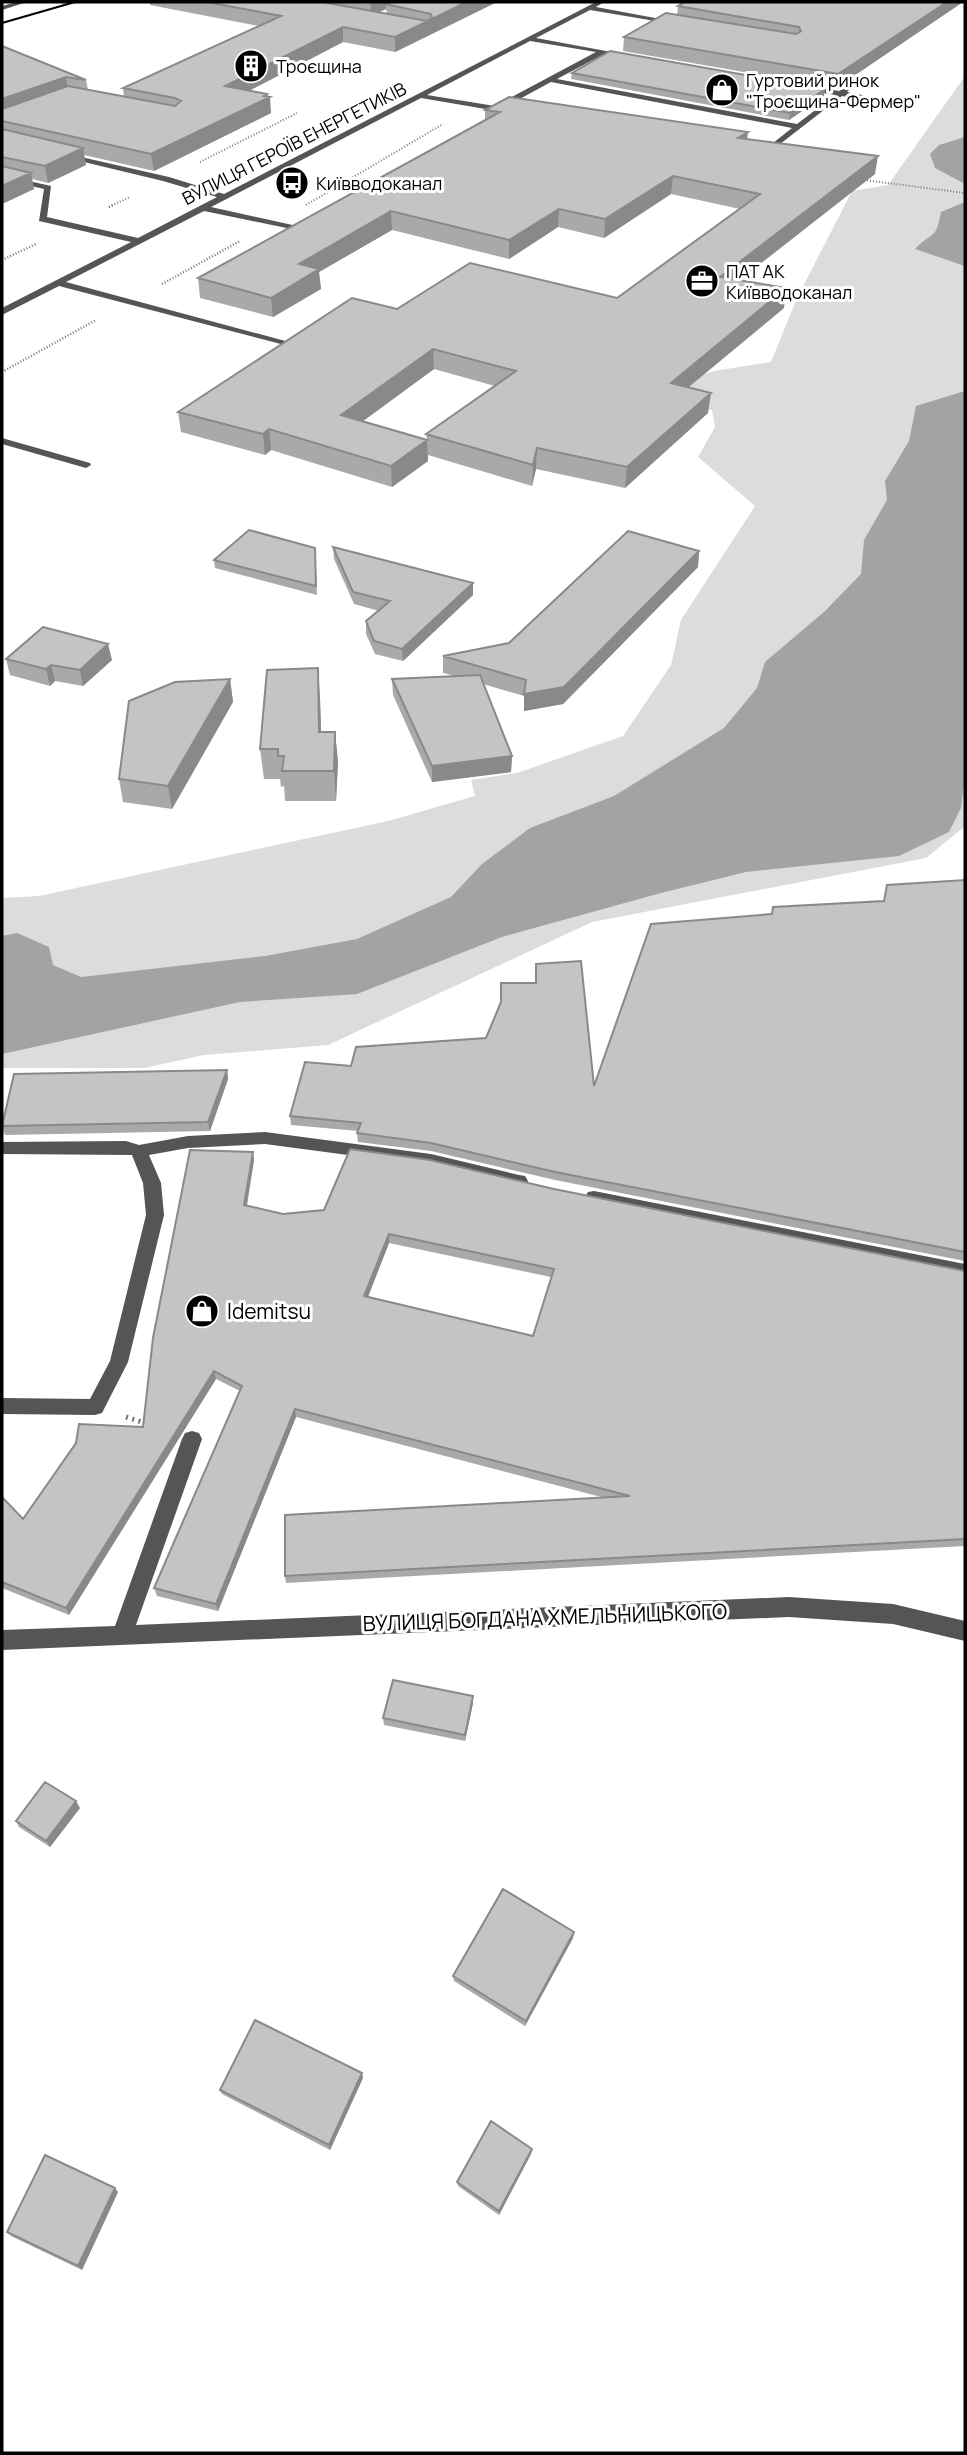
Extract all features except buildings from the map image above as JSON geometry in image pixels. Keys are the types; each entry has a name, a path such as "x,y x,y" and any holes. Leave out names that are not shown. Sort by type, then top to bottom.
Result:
{"street":[{"path":"2,8 24,2"},
{"name":"ВУЛИЦЯ ГЕРОЇВ ЕНЕРГЕТИКІВ","path":"2,312 601,2"},
{"path":"590,8 685,24"},
{"path":"528,39 639,58"},
{"path":"495,109 602,52"},
{"path":"550,80 799,127"},
{"path":"771,149 852,84"},
{"path":"799,87 901,104"},
{"path":"420,96 523,113"},
{"path":"757,147 784,151"},
{"path":"52,152 166,179 225,197"},
{"path":"2,177 48,188 42,219 138,241"},
{"path":"203,208 303,230"},
{"path":"58,283 297,347"},
{"path":"2,441 86,465"},
{"path":"2,1148 126,1147 139,1151 188,1142 265,1138 431,1160 541,1186"},
{"path":"2,1406 95,1407 119,1362 155,1215 152,1183 139,1151"},
{"path":"580,1194 965,1271"},
{"path":"122,1634 192,1439"},
{"name":"ВУЛИЦЯ БОГДАНА ХМЕЛЬНИЦЬКОГО","path":"2,1640 789,1607 894,1614 965,1631"}],"path":[{"path":"2,372 273,224 446,122"},
{"path":"858,179 965,193"},
{"path":"95,1407 192,1439"}],"shaded area":[{"path":"965,76 965,826 926,858 592,922 328,1045 204,1055 144,1068 2,1068 2,898 39,896 388,821 475,796 471,780 517,773 623,736 671,665 681,620 755,506 698,457 715,427 712,410 671,403 652,390 714,371 771,362 797,298 852,191 888,185"},
{"path":"965,137 965,184 935,168 930,154 939,145"},
{"path":"965,202 965,266 915,249 933,234 941,212"},
{"path":"965,391 965,777 961,808 949,832 899,856 746,872 661,893 502,937 357,994 240,1002 2,1054 2,936 17,933 49,947 53,965 81,977 265,956 357,939 451,897 482,864 530,828 614,796 724,728 757,688 765,662 825,611 861,574 864,540 887,500 885,481 909,441 916,406"}],"tram line":[{"path":"2,23 75,2"}],"place":[{"name":"Троєщина","path":"251,66"},
{"name":"Гуртовий ринок \"Троєщина-Фермер\"","path":"722,90"},
{"name":"Київводоканал","path":"292,183"},
{"name":"ПАТ АК Київводоканал","path":"702,281"},
{"name":"Idemitsu","path":"202,1311"}]}
